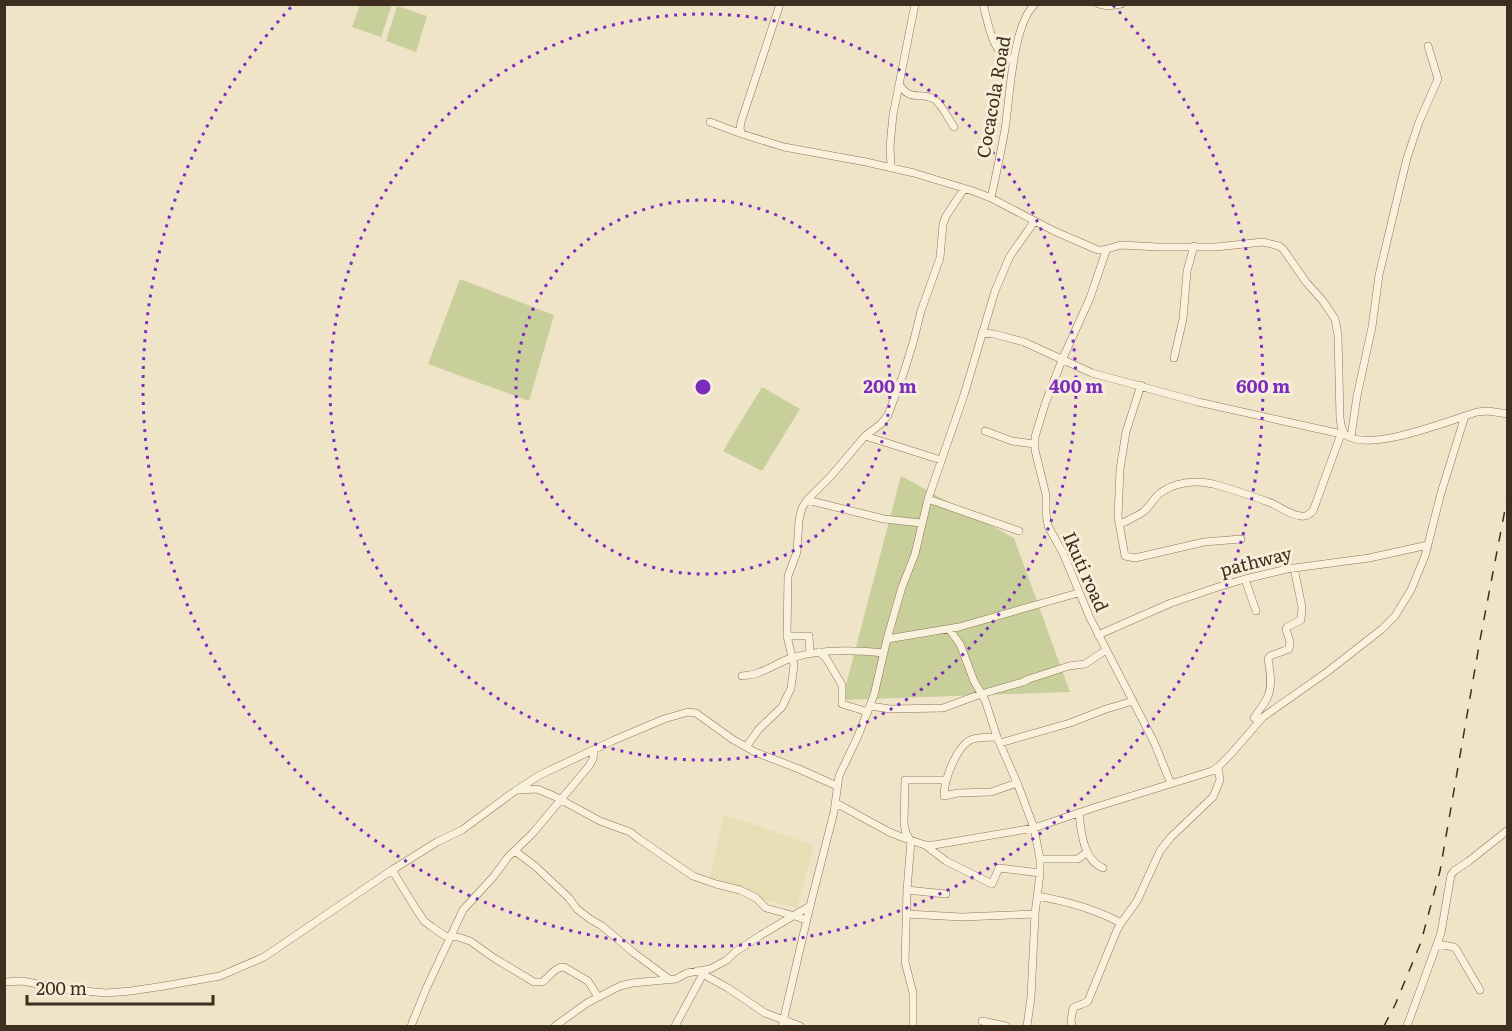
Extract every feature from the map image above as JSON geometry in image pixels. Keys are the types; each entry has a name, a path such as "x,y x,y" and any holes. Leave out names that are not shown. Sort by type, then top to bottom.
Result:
{"street":[{"path":"742,134 741,122 780,4"},
{"path":"891,167 890,132 915,4"},
{"path":"983,4 996,47 1001,54 1014,61"},
{"name":"Cocacola Road","path":"991,198 1005,129 1019,35 1026,15 1035,4"},
{"path":"1099,4 1108,6 1120,4"},
{"path":"1119,525 1143,512 1163,491 1190,482 1209,483 1227,488 1298,516 1310,515 1313,512 1346,435 1357,396 1372,327 1379,275 1407,158 1419,122 1438,79 1428,46"},
{"path":"899,84 909,95 936,100 954,127"},
{"path":"710,122 784,147 891,167 964,189 991,198 1034,222 1093,248 1106,251 1122,245 1216,247 1263,242 1276,244 1283,249 1335,319 1338,335 1340,418 1341,428 1346,435"},
{"path":"746,747 755,733 786,703 791,688 794,665 787,636 788,576 796,552 801,510 807,500 865,436 881,424 888,415 940,258 943,224 964,189"},
{"path":"782,1024 836,802 837,786 869,709 902,587 915,554 928,500 1004,268 1010,255 1034,222"},
{"path":"1174,358 1183,319 1187,271 1194,246"},
{"name":"Ikuti road","path":"1106,251 1090,298 1062,360 1040,420 1034,444 1035,454 1046,495 1048,526 1063,554 1098,635 1154,742 1170,784"},
{"path":"982,333 1024,342 1092,373 1236,411 1368,440 1393,437 1477,412 1508,414"},
{"path":"1141,386 1126,432 1120,469 1118,517 1124,554 1129,558 1204,542 1241,539"},
{"path":"925,845 1034,828 1212,771 1231,754 1263,717 1382,630 1395,616 1419,573 1465,416"},
{"path":"985,431 1012,441 1034,444"},
{"path":"865,436 941,460"},
{"path":"807,500 884,519 921,524"},
{"path":"928,500 1019,531"},
{"name":"pathway","path":"1098,635 1172,603 1245,579 1294,568 1369,558 1428,545"},
{"path":"1254,718 1270,691 1268,659 1270,656 1289,649 1287,627 1301,620 1302,608 1294,568"},
{"path":"1245,579 1256,611"},
{"path":"887,639 949,629 1078,593"},
{"path":"949,629 960,644 974,681 985,700 1034,828 1040,858 1027,1026"},
{"path":"787,636 809,636 810,654"},
{"path":"742,676 762,672 793,657 819,652 842,650 884,653"},
{"path":"819,652 826,658 842,685 842,704 869,709 890,709 943,708 1070,666 1085,664 1106,650"},
{"path":"1017,783 991,792 958,793 944,796 946,780 956,755 965,743 973,739 999,740 1070,723 1133,701"},
{"path":"4,982 22,981 63,989 106,993 220,976 264,957 392,870 462,830 548,770 672,716 688,712 696,713 746,747 837,786"},
{"path":"411,1026 463,910 532,834 592,762 594,750"},
{"path":"1072,1026 1073,1008 1079,1004 1086,1004 1088,1001 1110,945 1121,923 1137,901 1160,851 1185,822 1213,797 1220,780 1218,766"},
{"path":"913,1026 913,993 905,962 911,841 904,824 905,780 946,780"},
{"path":"516,791 537,789 560,799 600,821 630,832 693,876 745,892 756,898 766,908 806,921"},
{"path":"836,802 889,832 925,845 953,865 992,884 999,868 1040,873"},
{"path":"1078,813 1087,852 1094,862 1103,868"},
{"path":"1407,1026 1437,944 1451,874 1508,830"},
{"path":"515,851 560,890 577,909 602,926 669,980"},
{"path":"1040,858 1078,859 1087,852"},
{"path":"392,870 424,921 440,933 470,941 501,963 534,982 542,982 553,971 564,967 591,983 598,997"},
{"path":"907,890 946,894"},
{"path":"1037,897 1071,904 1109,916 1121,923"},
{"path":"555,1026 570,1014 613,989 632,983 676,979 687,973 700,973 710,969 810,906"},
{"path":"906,914 976,917 1035,914"},
{"path":"1437,944 1456,949 1480,990"},
{"path":"700,973 728,988 782,1024 800,1026"},
{"path":"675,1026 700,973"},
{"path":"982,1021 1006,1026"}],"shaded area":[{"path":"724,815 814,845 797,908 708,885"}],"green space":[{"path":"360,5 392,5 381,37 352,27"},
{"path":"397,6 427,16 416,52 386,41"},
{"path":"460,279 554,315 529,401 428,364"},
{"path":"762,387 800,409 762,471 723,451"},
{"path":"901,476 1014,538 1070,692 842,700"}],"railway":[{"path":"1384,1026 1421,942 1440,871 1508,494"}]}
